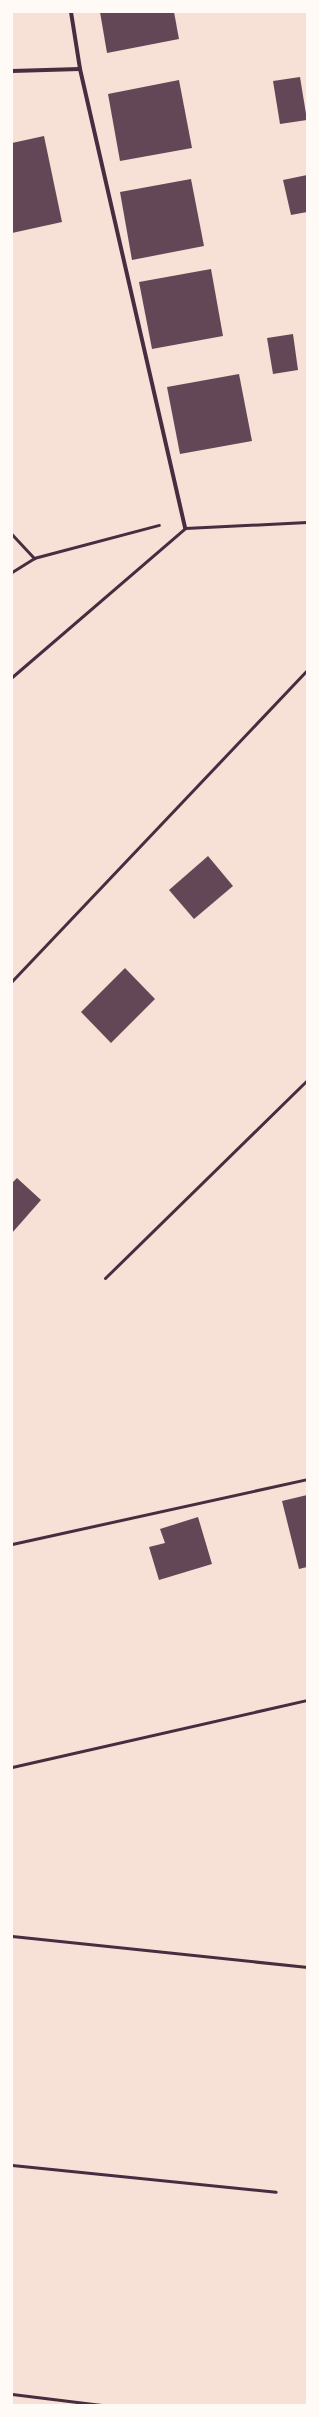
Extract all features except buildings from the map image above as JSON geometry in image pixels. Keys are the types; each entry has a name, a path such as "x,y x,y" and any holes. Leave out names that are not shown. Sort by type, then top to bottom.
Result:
{"street":[{"path":"71,12 80,69 185,528"},
{"path":"12,71 80,69"}],"lane":[{"path":"12,677 185,528 307,522"},
{"path":"12,981 307,670"},
{"path":"105,1278 307,1080"},
{"path":"12,1544 307,1478"},
{"path":"12,1767 307,1700"},
{"path":"12,1936 307,1967"},
{"path":"12,2165 276,2192"},
{"path":"12,2394 101,2405"}],"path":[{"path":"12,572 34,558 156,524 185,528"},
{"path":"12,534 34,558"}]}
